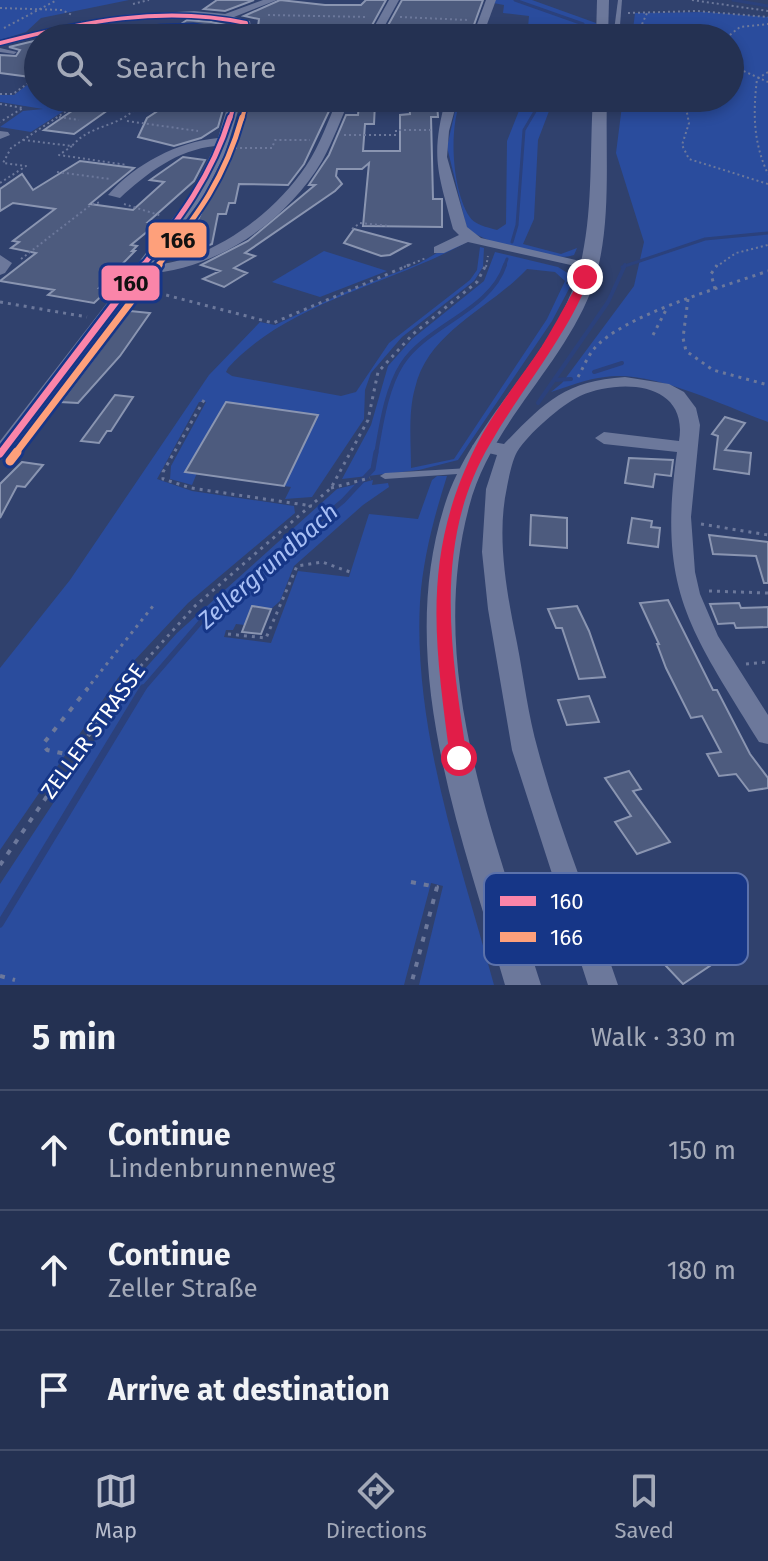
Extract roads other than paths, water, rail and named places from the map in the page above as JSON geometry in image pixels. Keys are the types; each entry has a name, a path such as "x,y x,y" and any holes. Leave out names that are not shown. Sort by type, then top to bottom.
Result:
{"street":[{"path":"76,24 163,10 232,14 272,0"},
{"path":"381,24 394,0"},
{"path":"483,24 491,0"},
{"path":"602,24 603,0"},
{"path":"40,24 112,7"},
{"path":"232,14 246,24"},
{"path":"0,43 24,38"},
{"path":"0,454 196,197 231,112"},
{"path":"142,270 180,268 246,230 302,180 338,112"},
{"path":"448,112 441,157 457,221 466,237 588,267"},
{"path":"491,873 459,758 445,679 442,608 446,550 476,459 573,308 588,267 599,112"},
{"path":"115,195 146,168 184,147 219,143"},
{"path":"439,250 466,237"},
{"path":"566,873 525,750 499,609 493,552 496,489 508,451 556,403 581,389 627,382 654,386 680,397 691,413 682,497 684,575 707,633 768,735"},
{"path":"604,438 688,448"},
{"path":"476,459 508,451"},
{"path":"517,965 523,985"},
{"path":"596,965 603,985"}],"lane":[{"path":"618,24 620,0"},
{"path":"0,50 14,52"},
{"path":"380,477 476,459"}],"waterway":[{"name":"Zellergrundbach","path":"515,0 583,24"},
{"path":"733,0 768,6"},
{"name":"Zellergrundbach","path":"512,242 517,225 524,130 535,112"},
{"path":"624,266 705,239 768,233"},
{"name":"Zellergrundbach","path":"504,267 507,259"},
{"path":"538,403 608,302 624,266"},
{"name":"Zellergrundbach","path":"376,454 388,396 402,364 413,350 486,294 504,267"},
{"path":"594,372 622,363"},
{"path":"554,380 571,379"},
{"name":"Zellergrundbach","path":"142,690 211,610 343,501 373,469 376,452"},
{"name":"Zellergrundbach","path":"0,924 143,688"}]}
